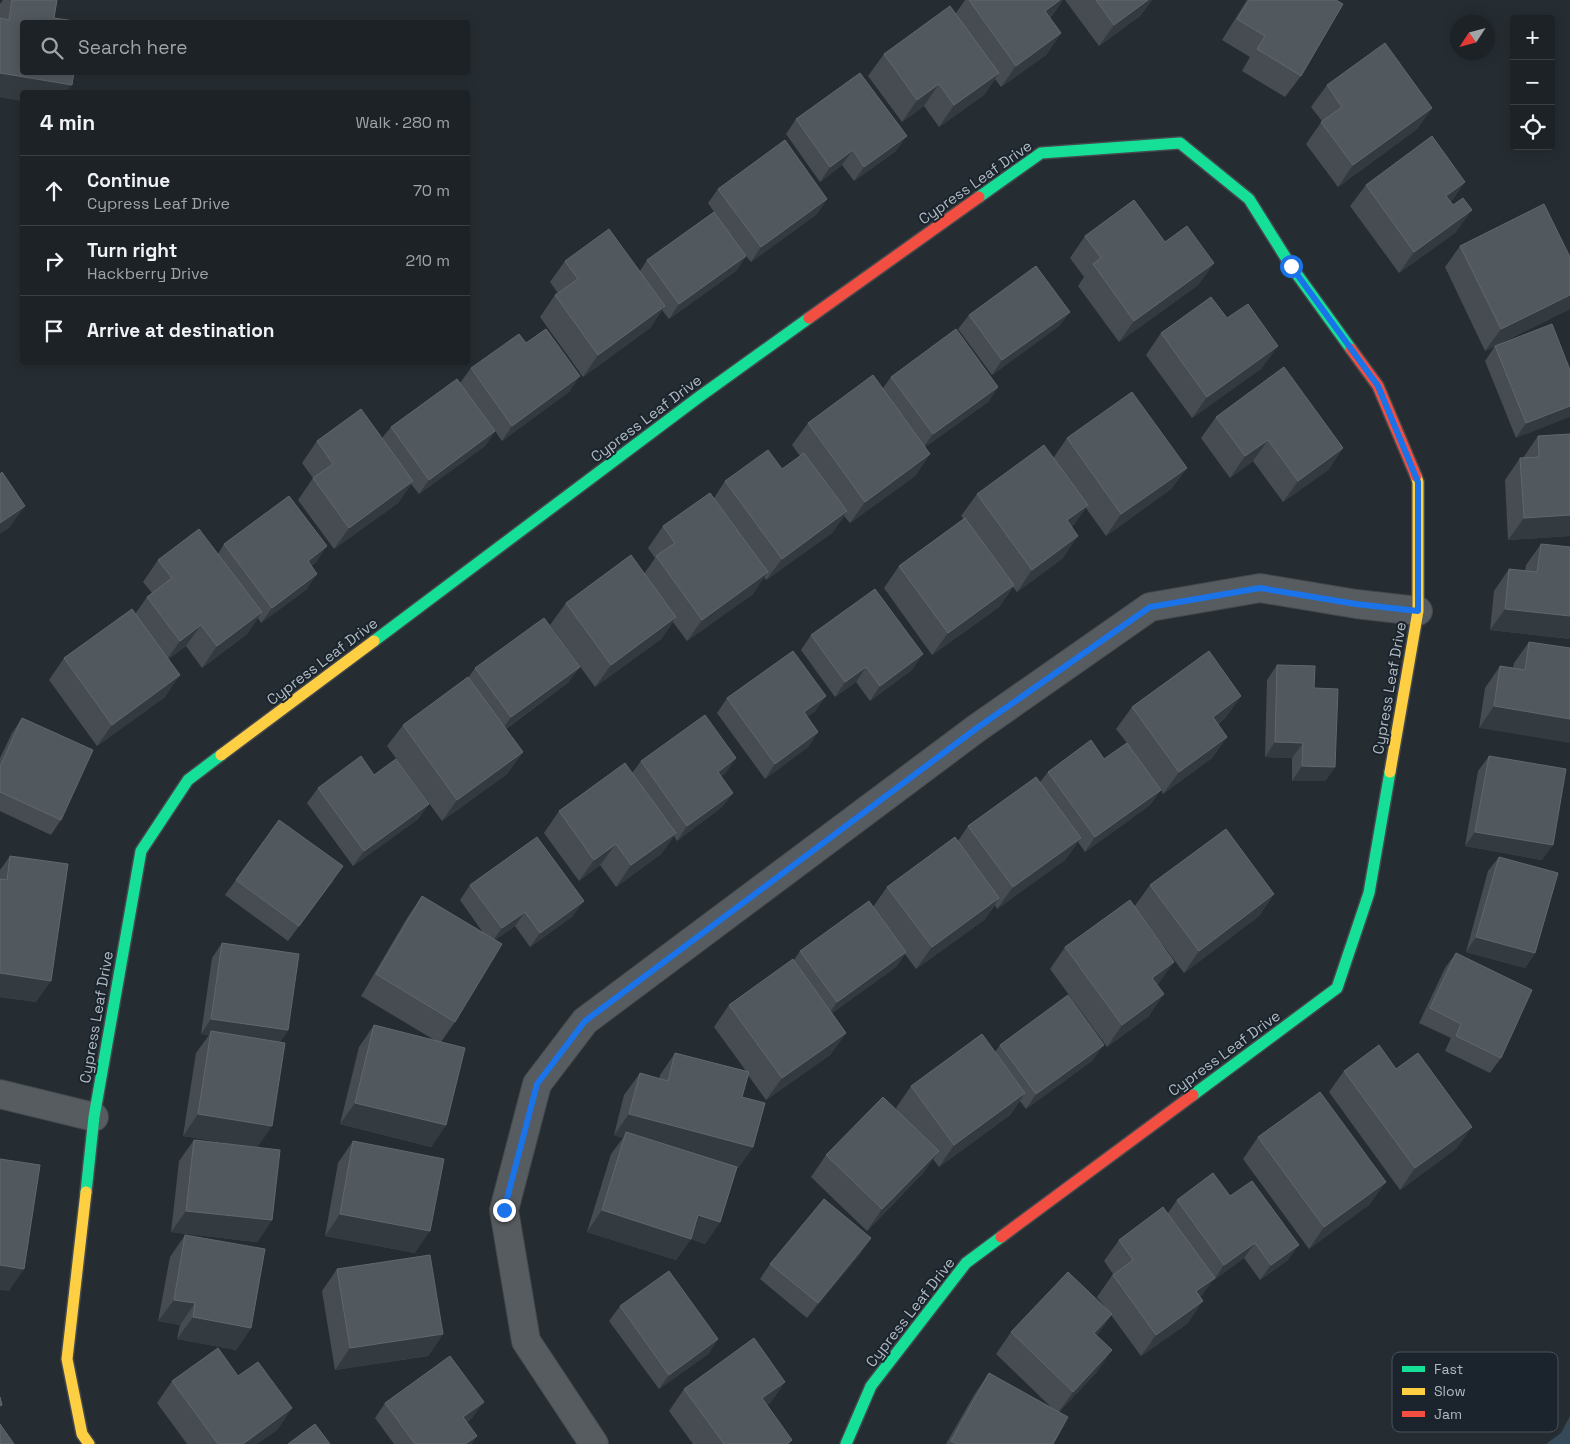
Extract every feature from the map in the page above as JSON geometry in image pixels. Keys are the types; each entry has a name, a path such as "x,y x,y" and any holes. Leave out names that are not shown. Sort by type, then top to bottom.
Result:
{"street":[{"name":"Cypress Leaf Drive","path":"89,1444 82,1434 67,1359 94,1117 141,850 188,780 691,403 1041,152 1180,143 1249,199 1291,266 1378,386 1418,482 1418,611 1369,894 1337,988 966,1263 871,1386 846,1444"},
{"path":"594,1444 526,1341 504,1210 537,1084 585,1021 977,728 1150,607 1260,588 1356,604 1418,611"},
{"path":"0,1094 94,1117"}],"water":[{"path":"1570,1416 1570,1444 1546,1444 1561,1433"}],"building":[{"path":"12,0 57,0 54,18 68,20 20,20 20,75 74,75 72,85 0,73 0,18 9,20"},
{"path":"969,0 1060,0 1045,11 1061,33 1016,66"},
{"path":"1096,0 1148,0 1114,25"},
{"path":"1249,0 1336,0 1343,4 1301,76 1257,49 1265,36 1237,19"},
{"path":"950,6 999,73 954,105 939,84 917,100 884,54"},
{"path":"1385,43 1432,108 1353,165 1321,122 1342,107 1327,85"},
{"path":"860,73 907,136 864,167 853,150 830,167 796,119"},
{"path":"1432,136 1465,182 1446,196 1453,205 1463,198 1472,210 1414,252 1366,185"},
{"path":"785,140 827,199 761,247 718,189"},
{"path":"1134,200 1165,242 1187,226 1214,263 1134,321 1093,264 1101,258 1085,236"},
{"path":"1544,204 1570,257 1570,295 1501,329 1460,246"},
{"path":"714,212 746,256 679,304 647,260"},
{"path":"609,229 665,306 598,355 555,295 578,279 565,261"},
{"path":"1036,266 1070,312 1002,360 969,315"},
{"path":"1211,297 1227,318 1248,304 1278,346 1207,397 1161,333"},
{"path":"1552,324 1570,370 1570,406 1526,423 1495,346"},
{"path":"546,329 580,376 512,426 471,368 519,334 526,343"},
{"path":"956,329 998,387 933,434 891,377"},
{"path":"1284,367 1343,448 1298,481 1268,440 1245,456 1216,417"},
{"path":"873,375 930,454 865,502 808,423"},
{"path":"457,379 495,431 429,480 391,427"},
{"path":"1132,392 1187,468 1121,514 1067,438"},
{"path":"361,409 413,481 349,528 313,478 333,464 317,441"},
{"path":"1570,434 1570,515 1524,518 1520,458 1539,457 1538,436"},
{"path":"1044,445 1088,505 1067,520 1078,536 1032,570 977,494"},
{"path":"768,450 782,469 804,453 847,511 782,559 725,481"},
{"path":"2,472 25,506 0,523 0,474"},
{"path":"710,493 768,572 702,620 656,556 675,543 663,526"},
{"path":"289,496 327,546 308,561 317,574 272,608 224,544"},
{"path":"965,518 1014,585 948,633 899,566"},
{"path":"199,529 262,612 217,646 201,625 180,641 147,597 172,578 158,560"},
{"path":"1541,544 1570,547 1570,616 1505,609 1509,569 1537,572"},
{"path":"631,555 676,617 611,665 566,603"},
{"path":"875,589 923,654 880,686 866,667 845,682 811,635"},
{"path":"132,609 180,675 112,725 64,658"},
{"path":"544,618 580,667 511,717 475,668"},
{"path":"1529,642 1570,648 1570,719 1494,706 1500,666 1525,670"},
{"path":"793,651 826,696 804,712 818,732 775,764 727,698"},
{"path":"1209,651 1241,696 1213,717 1227,737 1179,772 1132,707"},
{"path":"1277,665 1315,666 1314,688 1338,689 1335,767 1302,766 1303,743 1275,742"},
{"path":"468,677 523,752 457,800 403,725"},
{"path":"705,715 736,758 718,772 733,793 687,826 641,761"},
{"path":"22,718 93,750 61,820 0,792 0,767"},
{"path":"1091,740 1104,759 1127,743 1161,790 1095,837 1048,772"},
{"path":"361,756 374,775 396,759 429,804 364,851 318,788"},
{"path":"1489,756 1566,769 1553,845 1475,832"},
{"path":"625,763 676,833 631,865 616,844 594,860 559,811"},
{"path":"1036,777 1081,838 1013,887 968,826"},
{"path":"279,820 343,866 299,926 236,880"},
{"path":"1226,829 1274,894 1199,951 1150,885"},
{"path":"537,837 584,901 540,933 525,912 502,928 470,885"},
{"path":"955,837 999,898 932,947 887,887"},
{"path":"10,856 68,864 51,981 0,973 0,879 7,880"},
{"path":"1499,857 1558,873 1535,953 1476,937"},
{"path":"422,896 502,944 455,1022 376,974"},
{"path":"1130,900 1174,962 1152,978 1164,994 1122,1025 1065,947"},
{"path":"869,901 906,952 837,1002 800,951"},
{"path":"222,943 299,954 288,1030 211,1019"},
{"path":"1456,953 1532,990 1501,1058 1456,1036 1461,1024 1430,1008"},
{"path":"793,959 846,1033 782,1078 729,1005"},
{"path":"1068,995 1104,1045 1036,1094 1000,1045"},
{"path":"374,1025 465,1048 446,1125 355,1103"},
{"path":"211,1031 285,1043 272,1126 198,1114"},
{"path":"982,1034 1025,1093 954,1145 911,1086"},
{"path":"1379,1045 1396,1069 1418,1053 1472,1127 1415,1168 1344,1071"},
{"path":"675,1053 749,1072 742,1097 765,1103 753,1147 629,1114 640,1073 668,1081"},
{"path":"1320,1092 1386,1182 1324,1227 1258,1137"},
{"path":"883,1097 939,1151 882,1209 826,1155"},
{"path":"626,1132 737,1167 720,1222 698,1215 691,1239 602,1210"},
{"path":"194,1140 280,1150 272,1220 186,1211"},
{"path":"353,1141 444,1159 430,1231 340,1214"},
{"path":"0,1159 40,1165 24,1269 0,1265"},
{"path":"1213,1173 1230,1196 1252,1181 1299,1245 1271,1265 1255,1243 1224,1265 1177,1200"},
{"path":"824,1199 871,1238 818,1303 770,1264"},
{"path":"1163,1207 1215,1278 1196,1291 1203,1301 1156,1335 1113,1275 1133,1260 1119,1240"},
{"path":"185,1235 265,1249 251,1328 193,1317 195,1303 174,1300"},
{"path":"430,1255 443,1334 350,1348 337,1269"},
{"path":"669,1271 718,1339 669,1375 620,1306"},
{"path":"1068,1272 1112,1314 1094,1333 1112,1350 1073,1392 1011,1332"},
{"path":"754,1338 785,1382 762,1398 792,1440 786,1444 724,1444 684,1389"},
{"path":"218,1348 238,1376 258,1362 292,1408 243,1444 218,1444 172,1381"},
{"path":"450,1356 484,1402 463,1417 477,1436 465,1444 415,1444 385,1403"},
{"path":"989,1373 1068,1417 1053,1444 957,1444 951,1441"},
{"path":"0,1424 14,1444 0,1444"},
{"path":"315,1424 330,1444 288,1444"}],"traffic: fast":[{"path":"979,197 1041,153 1180,143 1249,199 1291,266 1351,349"},
{"path":"374,641 699,397 809,318"},
{"path":"86,1192 94,1117 141,851 188,780 221,755"},
{"path":"1193,1095 1337,988 1369,893 1390,772"},
{"path":"846,1444 871,1386 966,1263 1001,1237"}],"traffic: slow":[{"path":"1390,772 1418,611 1418,482 1416,476"},
{"path":"221,755 374,641"},
{"path":"86,1192 67,1359 82,1434 89,1444"}],"traffic: jam":[{"path":"809,318 979,197"},
{"path":"1351,349 1378,386 1416,476"},
{"path":"1001,1237 1193,1095"}],"route":[{"path":"504,1210 537,1084 585,1021 977,728 1150,607 1260,588 1356,604 1418,611 1418,482 1378,386 1291,266"}]}
